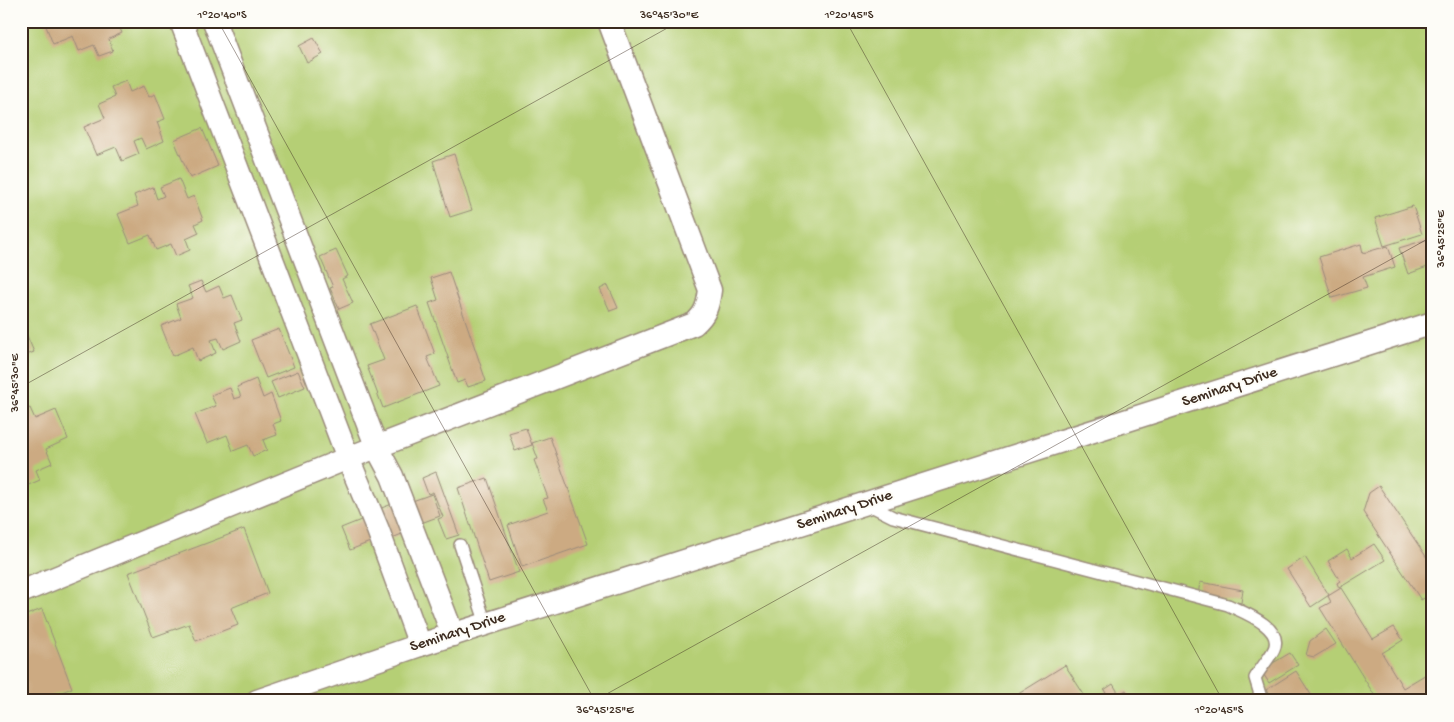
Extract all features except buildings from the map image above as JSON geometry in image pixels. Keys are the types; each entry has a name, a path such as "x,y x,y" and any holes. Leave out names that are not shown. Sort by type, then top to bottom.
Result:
{"street":[{"path":"181,21 348,458 378,530 420,645"},
{"path":"214,21 377,448 392,476 453,635"},
{"path":"21,592 348,458 694,324 703,317 708,306 710,290 609,21"},
{"name":"Seminary Drive","path":"257,701 420,645 1433,323"}],"lane":[{"path":"867,504 893,517 1228,605 1243,612 1262,622 1274,634 1275,648 1255,678 1257,690 1262,701"},
{"path":"460,545 486,624"}],"green space":[{"path":"21,21 1433,21 1433,701 21,701"}]}
